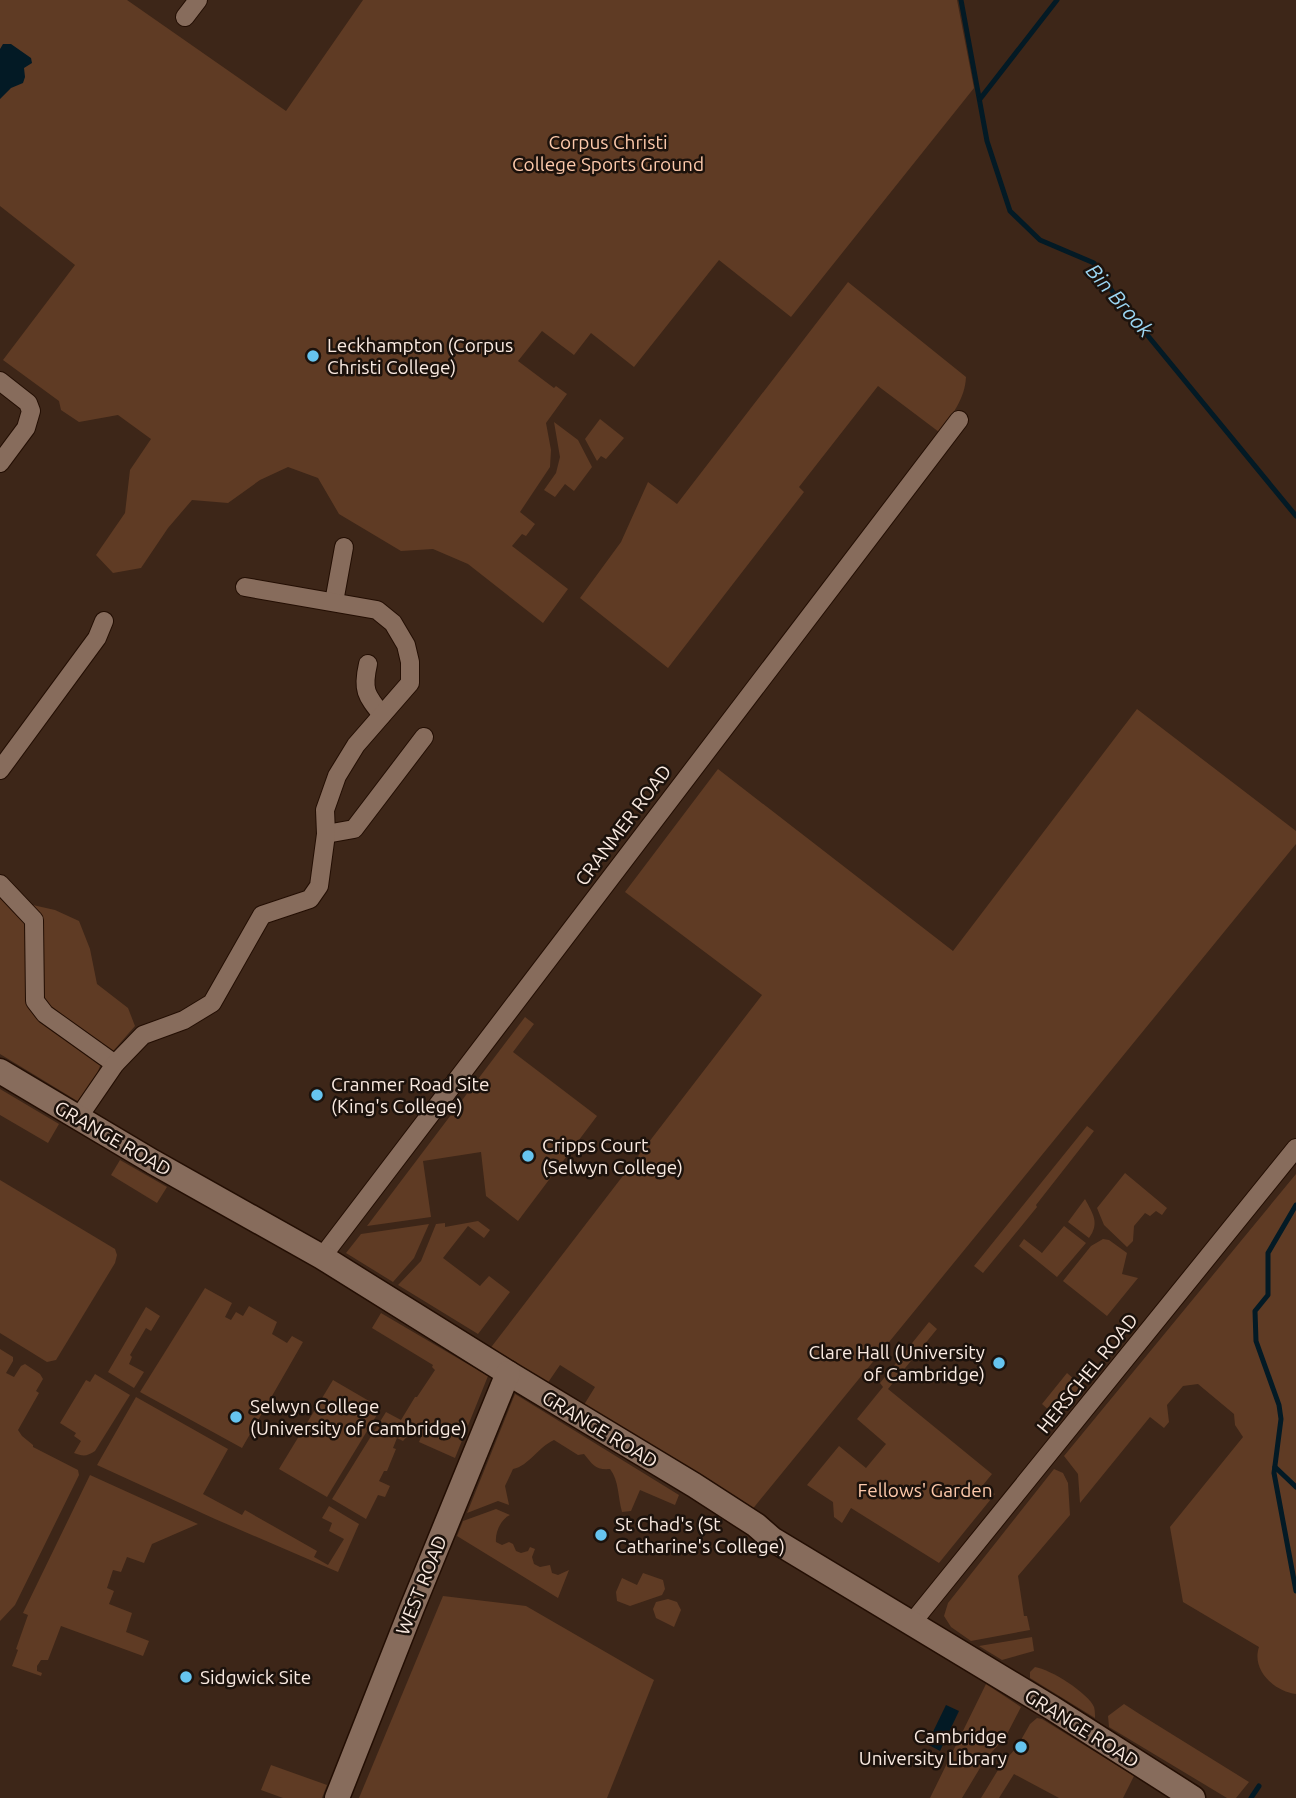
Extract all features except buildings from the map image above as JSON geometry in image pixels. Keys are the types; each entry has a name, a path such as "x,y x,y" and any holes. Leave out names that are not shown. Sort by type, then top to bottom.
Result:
{"street":[{"path":"185,16 198,0"},
{"path":"0,381 27,403 32,411 26,428 0,463"},
{"name":"CRANMER ROAD","path":"323,1257 959,420"},
{"path":"334,602 344,547"},
{"path":"78,1118 115,1064 143,1035 184,1020 212,1003 262,915 310,898 318,886 326,834 325,810 337,776 356,744 410,683 410,662 406,645 393,623 377,610 245,587"},
{"path":"0,770 97,638 104,621"},
{"path":"368,664 363,684 369,699 382,715"},
{"path":"326,834 354,829 424,737"},
{"path":"0,884 34,920 36,1001 45,1014 115,1064"},
{"name":"GRANGE ROAD","path":"0,1071 323,1257 694,1485 756,1525 772,1539 1052,1708 1193,1798"},
{"name":"HERSCHEL ROAD","path":"911,1624 1296,1148"},
{"name":"WEST ROAD","path":"337,1798 508,1373"}],"green space":[{"name":"Corpus Christi College Sports Ground","path":"0,0 127,0 286,111 363,0 957,0 974,88 791,317 719,260 634,367 591,333 574,355 542,331 518,361 554,388 556,386 567,394 546,423 551,450 550,467 520,512 535,524 526,536 522,534 512,546 568,589 543,623 468,564 433,549 401,551 339,514 318,478 288,467 260,480 228,503 192,500 168,528 141,568 113,573 96,555 125,513 130,470 151,439 118,415 79,422 61,410 59,401 3,360 75,265 0,206"},
{"path":"848,282 966,377 960,400 939,432 878,386 799,487 804,492 668,668 580,598 621,542 648,482 677,504"},
{"path":"600,419 624,438 606,459 601,456 597,461 585,439"},
{"path":"554,422 578,440 592,467 574,491 565,484 555,497 544,490 556,473 560,457"},
{"path":"1137,709 1296,831 1296,844 751,1511 582,1408 595,1387 560,1365 547,1384 489,1350 762,995 625,892 718,769 953,951"},
{"path":"0,894 6,899 55,910 79,921 90,949 97,984 128,1008 135,1026 100,1066 92,1087 79,1102 0,1054"},
{"path":"525,1017 534,1024 513,1052 597,1116 518,1221 486,1196 481,1152 423,1161 431,1217 367,1226"},
{"path":"0,1089 59,1124 48,1143 0,1115"},
{"path":"1087,1126 1094,1131 983,1273 974,1266"},
{"path":"120,1160 167,1187 157,1203 111,1175"},
{"path":"1125,1173 1167,1208 1162,1215 1156,1211 1150,1216 1145,1213 1134,1226 1133,1241 1127,1247 1104,1225 1097,1208"},
{"path":"1296,1174 1296,1694 1280,1689 1267,1678 1258,1664 1259,1647 1183,1602 1170,1527 1243,1437 1235,1425 1234,1414 1198,1384 1183,1386 1167,1405 1169,1422 1164,1428 1150,1417 1080,1503 1078,1474 1064,1456"},
{"path":"0,1180 115,1249 117,1255 115,1263 56,1360 47,1362 0,1333"},
{"path":"1085,1199 1095,1223 1089,1238 1068,1222"},
{"path":"478,1221 490,1230 484,1238 468,1226 443,1258 480,1286 489,1276 510,1292 478,1334 398,1285 421,1261 436,1224 445,1223 445,1227"},
{"path":"429,1224 414,1258 393,1282 346,1253 361,1234"},
{"path":"1064,1226 1086,1243 1057,1277 1019,1246 1024,1239 1042,1253"},
{"path":"1103,1239 1109,1240 1127,1253 1122,1274 1138,1278 1107,1316 1063,1281 1091,1246"},
{"path":"205,1288 232,1303 225,1317 231,1320 236,1312 243,1316 249,1306 277,1322 272,1334 287,1343 292,1336 303,1342 242,1448 140,1392"},
{"path":"146,1307 160,1316 151,1331 146,1328 130,1355 132,1357 129,1364 144,1372 134,1388 108,1372"},
{"path":"381,1313 488,1376 455,1458 419,1442 421,1437 410,1433 403,1441 397,1438 393,1448 396,1449 387,1471 384,1471 379,1481 390,1486 385,1497 378,1495 366,1519 332,1499 386,1412 401,1420 435,1370 433,1365 372,1328"},
{"name":"Fellows' Garden","path":"929,1322 937,1329 888,1389 992,1474 983,1485 995,1494 939,1563 851,1508 842,1523 834,1517 833,1502 807,1485 839,1446 866,1468 886,1444 857,1419 883,1387 880,1383"},
{"path":"0,1349 13,1357 6,1373 14,1377 25,1364 43,1379 36,1391 39,1393 18,1430 33,1447 78,1470 79,1475 15,1605 0,1621"},
{"path":"1067,1373 1083,1387 1051,1426 1045,1421 1051,1412 1042,1404"},
{"path":"95,1374 130,1395 95,1451 80,1455 74,1453 81,1441 74,1436 76,1433 60,1423 86,1380 90,1382"},
{"path":"333,1380 381,1408 327,1497 279,1469"},
{"path":"515,1394 679,1495 675,1505 640,1490 631,1511 622,1512 617,1484 610,1469 598,1468 584,1454 578,1455 554,1440 524,1464 513,1469 505,1486 509,1505 498,1501 467,1513"},
{"path":"136,1397 228,1449 203,1494 242,1515 245,1510 317,1551 314,1557 328,1565 344,1539 329,1531 332,1523 322,1518 329,1506 359,1524 338,1572 97,1465"},
{"path":"1054,1469 1063,1473 1068,1483 1070,1515 1018,1576 1024,1616 1027,1616 1030,1630 971,1641 951,1627 944,1616 948,1603"},
{"path":"90,1475 198,1524 152,1544 144,1563 127,1557 121,1572 113,1570 107,1588 114,1591 109,1604 132,1613 126,1632 149,1641 143,1656 61,1626 48,1660 41,1660 37,1666 41,1676 12,1666 28,1615 23,1613"},
{"path":"496,1509 510,1515 499,1526 496,1542 502,1545 509,1542 521,1553 528,1551 530,1547 535,1549 532,1557 534,1564 540,1567 550,1565 552,1573 558,1575 569,1570 558,1598 457,1536 463,1521"},
{"path":"643,1573 663,1580 665,1589 662,1595 630,1606 617,1601 616,1592 622,1578 637,1585"},
{"path":"443,1596 526,1606 654,1680 607,1798 359,1798"},
{"path":"668,1599 677,1602 681,1610 674,1627 656,1618 653,1609 656,1602"},
{"path":"1032,1637 1034,1651 1002,1660 979,1646"},
{"path":"1035,1667 1059,1677 1077,1689 1094,1707 1095,1718 1030,1678 1030,1672"},
{"path":"986,1684 1021,1707 1005,1738 986,1758 962,1798 930,1798"},
{"path":"1124,1704 1249,1782 1236,1798 1227,1798 1109,1727 1108,1716"},
{"path":"1037,1718 1134,1776 1123,1798 1059,1798 1014,1774 999,1798 981,1798 1001,1765"},
{"path":"271,1765 327,1785 322,1798 283,1798 261,1790"}],"water":[{"path":"3,44 11,44 31,58 32,63 24,68 23,83 11,88 0,99 0,49"},
{"path":"946,1705 959,1711 940,1751 927,1744"}],"waterway":[{"name":"Bin Brook","path":"961,0 987,141 1010,211 1040,240 1094,263 1116,297 1296,516"},
{"path":"980,99 1057,0"},
{"name":"Bin Brook","path":"1296,1205 1268,1253 1268,1295 1255,1311 1256,1341 1279,1405 1281,1419 1274,1473 1296,1591"},
{"path":"1275,1467 1296,1487"},
{"name":"Bin Brook","path":"1251,1798 1259,1786"}],"place":[{"name":"Leckhampton (Corpus Christi College)","path":"313,356"},
{"name":"Cranmer Road Site (King's College)","path":"317,1095"},
{"name":"Cripps Court (Selwyn College)","path":"528,1156"},
{"name":"Clare Hall (University of Cambridge)","path":"999,1363"},
{"name":"Selwyn College (University of Cambridge)","path":"236,1417"},
{"name":"St Chad's (St Catharine's College)","path":"601,1535"},
{"name":"Sidgwick Site","path":"186,1677"},
{"name":"Cambridge University Library","path":"1021,1747"}]}
